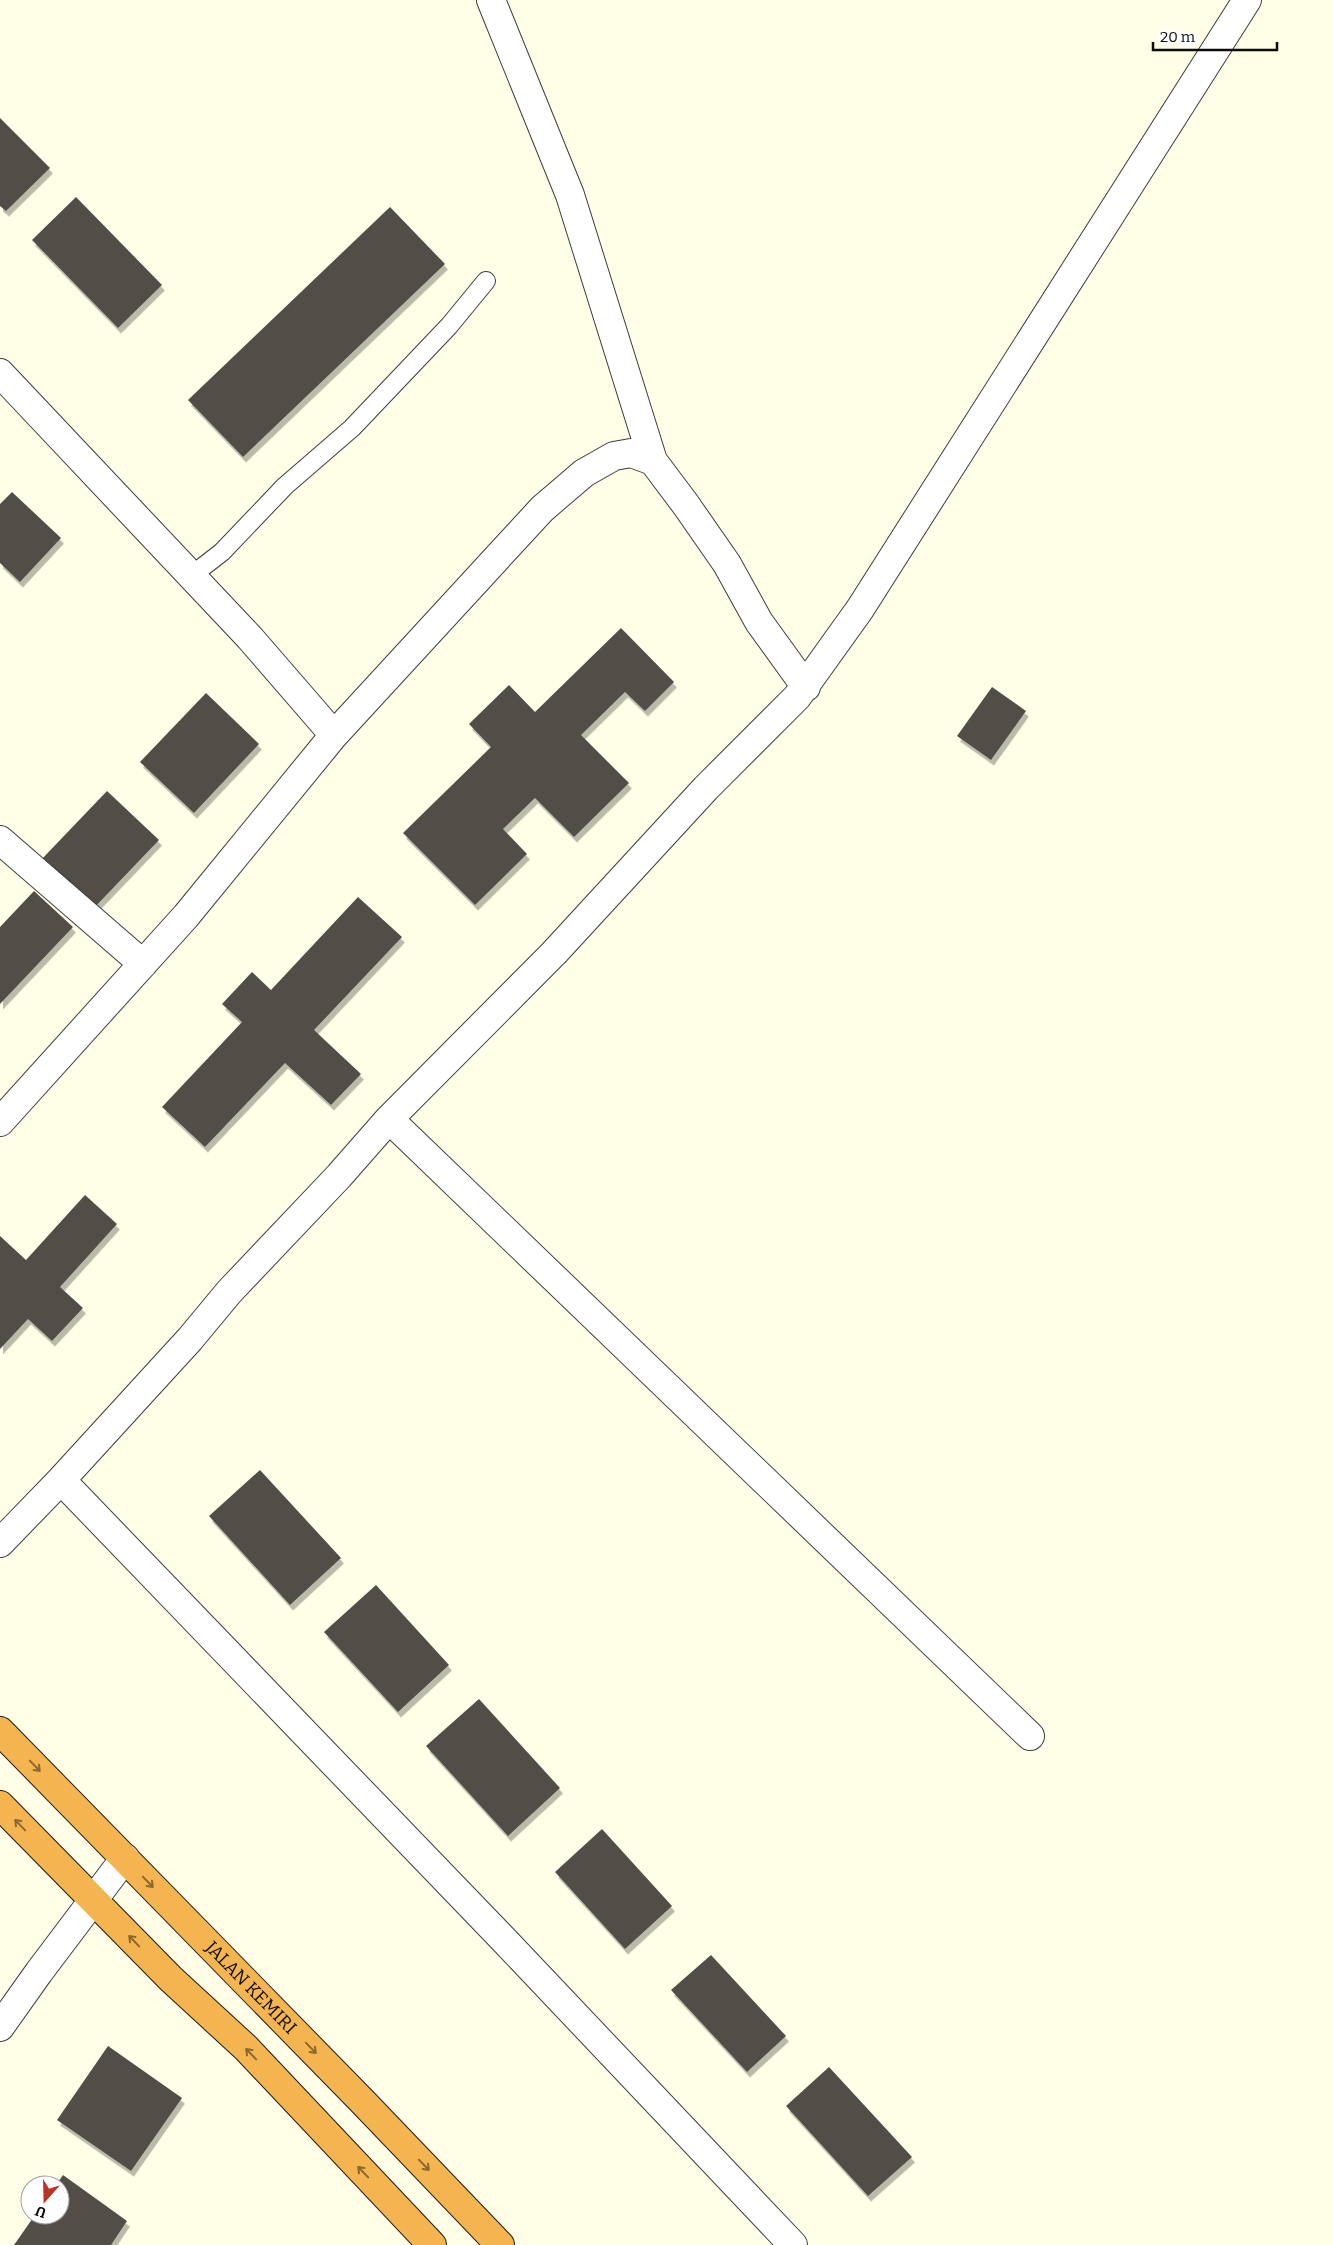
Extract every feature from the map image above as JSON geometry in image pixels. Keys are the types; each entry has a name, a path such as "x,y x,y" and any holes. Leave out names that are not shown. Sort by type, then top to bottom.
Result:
{"highway":[{"name":"JALAN KEMIRI","path":"0,1732 125,1858 500,2245"},
{"path":"0,1805 172,1979 246,2048 432,2245"}],"street":[{"path":"491,0 570,195 653,461 727,564 759,622 806,687"},
{"path":"0,1543 61,1480 190,1339 229,1292 321,1196 389,1119 554,954 706,788 806,687 860,609 1247,0"},
{"path":"0,374 250,638 334,735"},
{"path":"0,1122 186,916 334,735 542,509 577,479 614,456 631,453 653,461"},
{"path":"0,840 143,964"},
{"path":"389,1119 1030,1736"},
{"path":"61,1480 794,2245"},
{"path":"0,2027 125,1858"}],"lane":[{"path":"191,576 222,552 284,486 352,428 449,326 486,281"}],"building":[{"path":"0,118 50,168 6,211 0,206"},
{"path":"76,197 162,285 118,328 32,240"},
{"path":"390,207 445,264 243,457 188,400"},
{"path":"12,492 61,538 20,582 0,563 0,504"},
{"path":"621,628 674,682 645,711 625,692 581,735 629,783 574,837 535,798 503,829 527,854 475,905 403,833 491,747 469,724 509,685 535,712"},
{"path":"992,687 1026,711 991,760 957,736"},
{"path":"206,693 259,744 194,813 140,762"},
{"path":"107,791 159,840 92,910 40,861"},
{"path":"34,891 73,927 0,1004 0,927"},
{"path":"358,897 402,937 314,1030 361,1074 331,1105 285,1063 205,1147 162,1107 242,1022 222,1004 252,972 271,990"},
{"path":"85,1195 117,1224 60,1287 83,1308 52,1341 28,1319 0,1349 0,1236 26,1260"},
{"path":"260,1470 341,1558 290,1605 209,1516"},
{"path":"376,1585 449,1665 398,1712 324,1632"},
{"path":"479,1699 560,1788 508,1836 426,1746"},
{"path":"602,1829 672,1906 625,1949 555,1872"},
{"path":"711,1955 786,2036 747,2072 671,1990"},
{"path":"108,2046 182,2098 131,2171 57,2120"},
{"path":"829,2067 912,2157 868,2196 786,2106"},
{"path":"70,2180 127,2221 111,2245 14,2245 28,2225 70,2225"}]}
